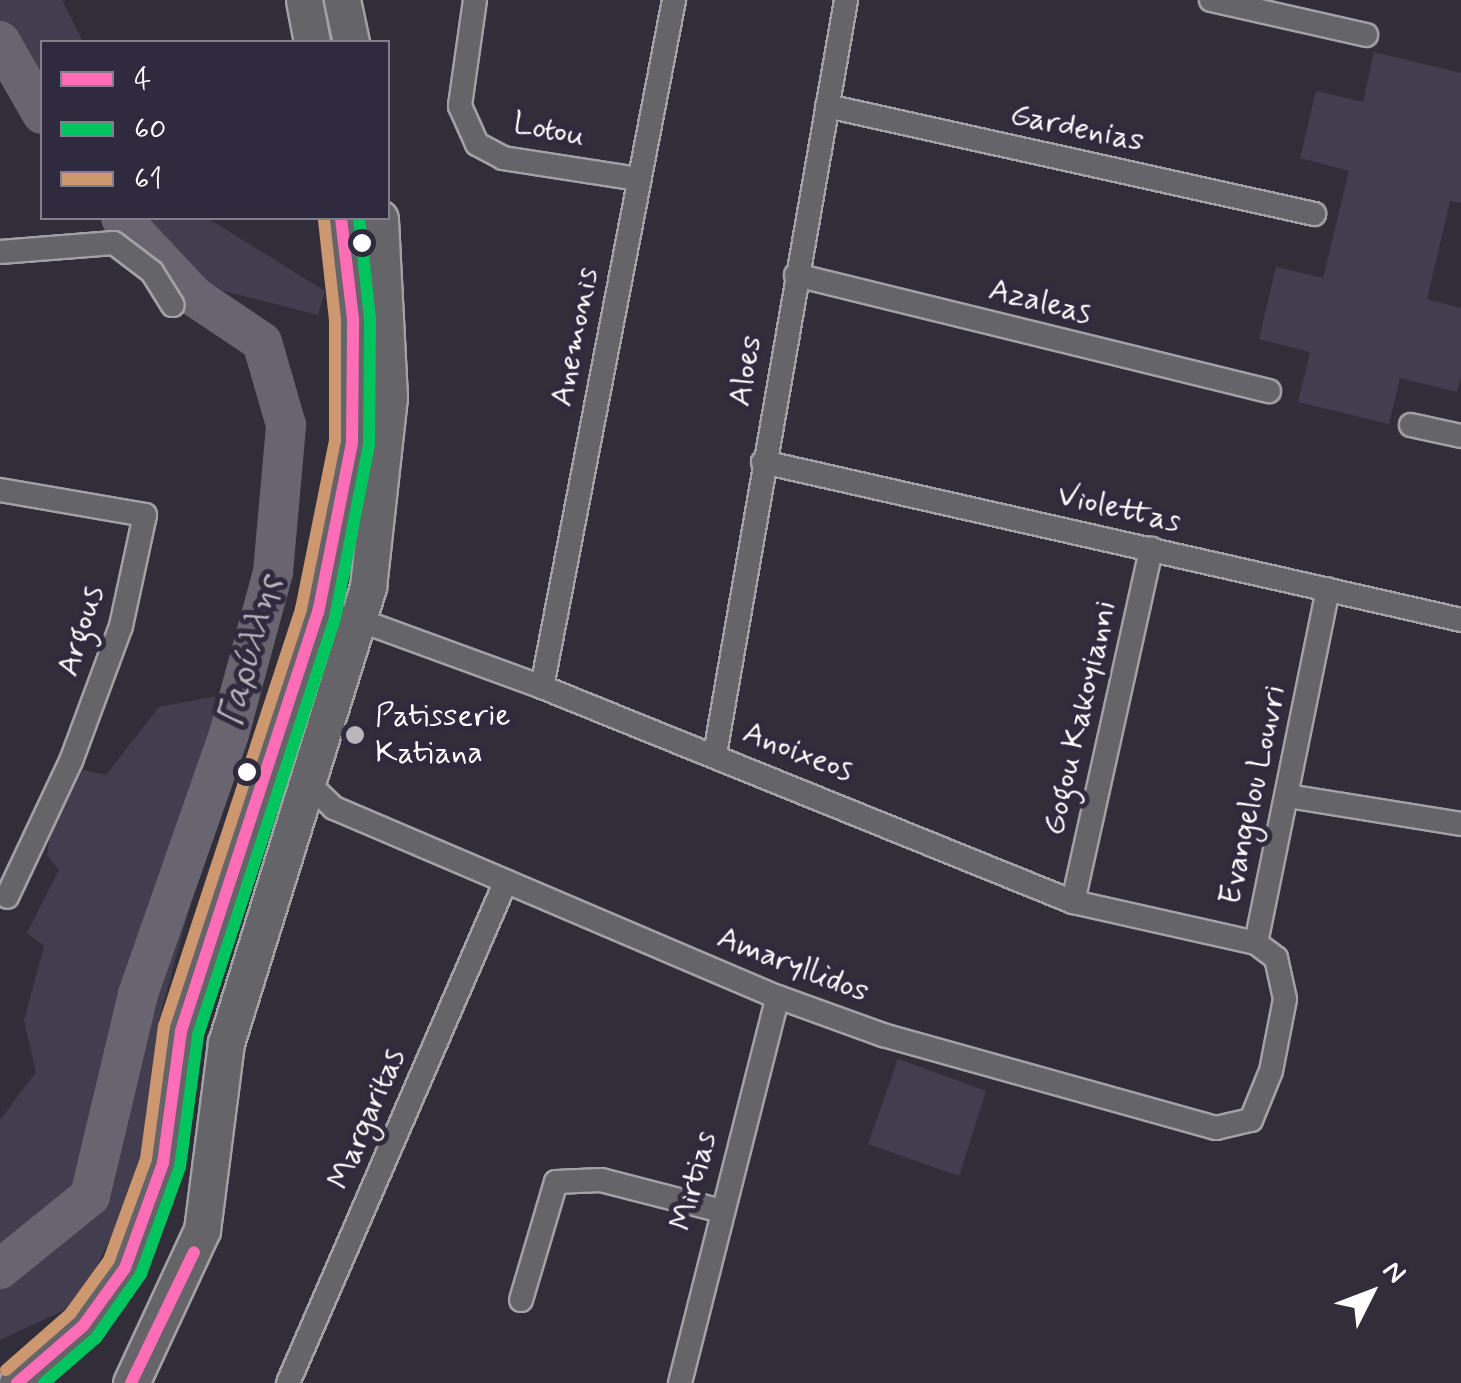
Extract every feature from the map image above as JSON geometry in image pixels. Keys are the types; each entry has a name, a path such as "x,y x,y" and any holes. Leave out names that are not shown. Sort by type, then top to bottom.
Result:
{"main road":[{"path":"304,0 312,40"},
{"path":"342,0 351,40"},
{"path":"17,1383 83,1326 125,1268 162,1164 181,1030 318,613 352,442 354,319 341,220"},
{"path":"131,1383 202,1230 226,1043 294,819 318,794 359,620 389,398 380,220"}],"street":[{"name":"Lotou","path":"475,0 460,106 477,144 503,158 639,179"},
{"name":"Anemonis","path":"542,687 674,0"},
{"name":"Aloes","path":"715,754 846,0"},
{"path":"1211,0 1366,35"},
{"name":"Gardenias","path":"827,106 1314,214"},
{"path":"0,252 114,243 152,272 174,304"},
{"name":"Azaleas","path":"796,275 1269,392"},
{"path":"1411,425 1461,436"},
{"name":"Violettas","path":"763,462 1461,620"},
{"name":"Argous","path":"0,490 145,516 122,626 71,761 7,897"},
{"name":"Gogou Kakoyianni","path":"1073,902 1151,550"},
{"name":"Evangelou Louvri","path":"1251,1120 1272,1071 1284,999 1276,958 1256,943 1328,590"},
{"name":"Anoixeos","path":"318,613 359,620 542,687 1073,902 1256,943"},
{"name":"Amaryllidos","path":"318,794 506,881 778,997 883,1035 1216,1128 1251,1120"},
{"path":"1288,796 1461,824"},
{"name":"Margaritas","path":"288,1383 506,881"},
{"name":"Mirtias","path":"680,1383 718,1210 778,997"},
{"path":"521,1300 556,1182 600,1180 718,1210"}],"shaded area":[{"path":"0,0 62,0 82,40 40,40 40,129 0,66"},
{"path":"1374,52 1461,73 1461,203 1450,201 1427,299 1461,308 1461,377 1457,392 1400,378 1389,424 1298,402 1310,352 1259,339 1276,267 1323,278 1349,171 1300,158 1316,91 1363,102"},
{"path":"111,220 210,220 325,291 318,315 164,276"},
{"path":"249,690 159,1019 139,1179 79,1303 0,1340 0,1120 36,1072 24,1021 44,946 27,933 59,870 47,855 50,835 83,770 106,775 159,707"},
{"path":"898,1059 986,1091 959,1176 868,1144"}],"waterway":[{"name":"Γαρύλλης","path":"0,41 40,111"},
{"name":"Γαρύλλης","path":"0,1269 90,1196 138,994 229,734 273,572 286,425 262,342 195,297 123,220"}],"transit line":[{"name":"61","path":"6,1370 70,1314 109,1260 146,1159 164,1026 301,609 335,441 335,320 324,220"},
{"name":"4","path":"17,1383 83,1326 125,1268 163,1163 181,1031 318,613 352,443 353,319 341,220"},
{"name":"60","path":"44,1383 96,1338 141,1274 180,1167 198,1035 335,618 369,445 370,319 359,220"},
{"name":"4","path":"131,1383 194,1252"}],"place":[{"name":"Patisserie Katiana","path":"355,735"}]}
